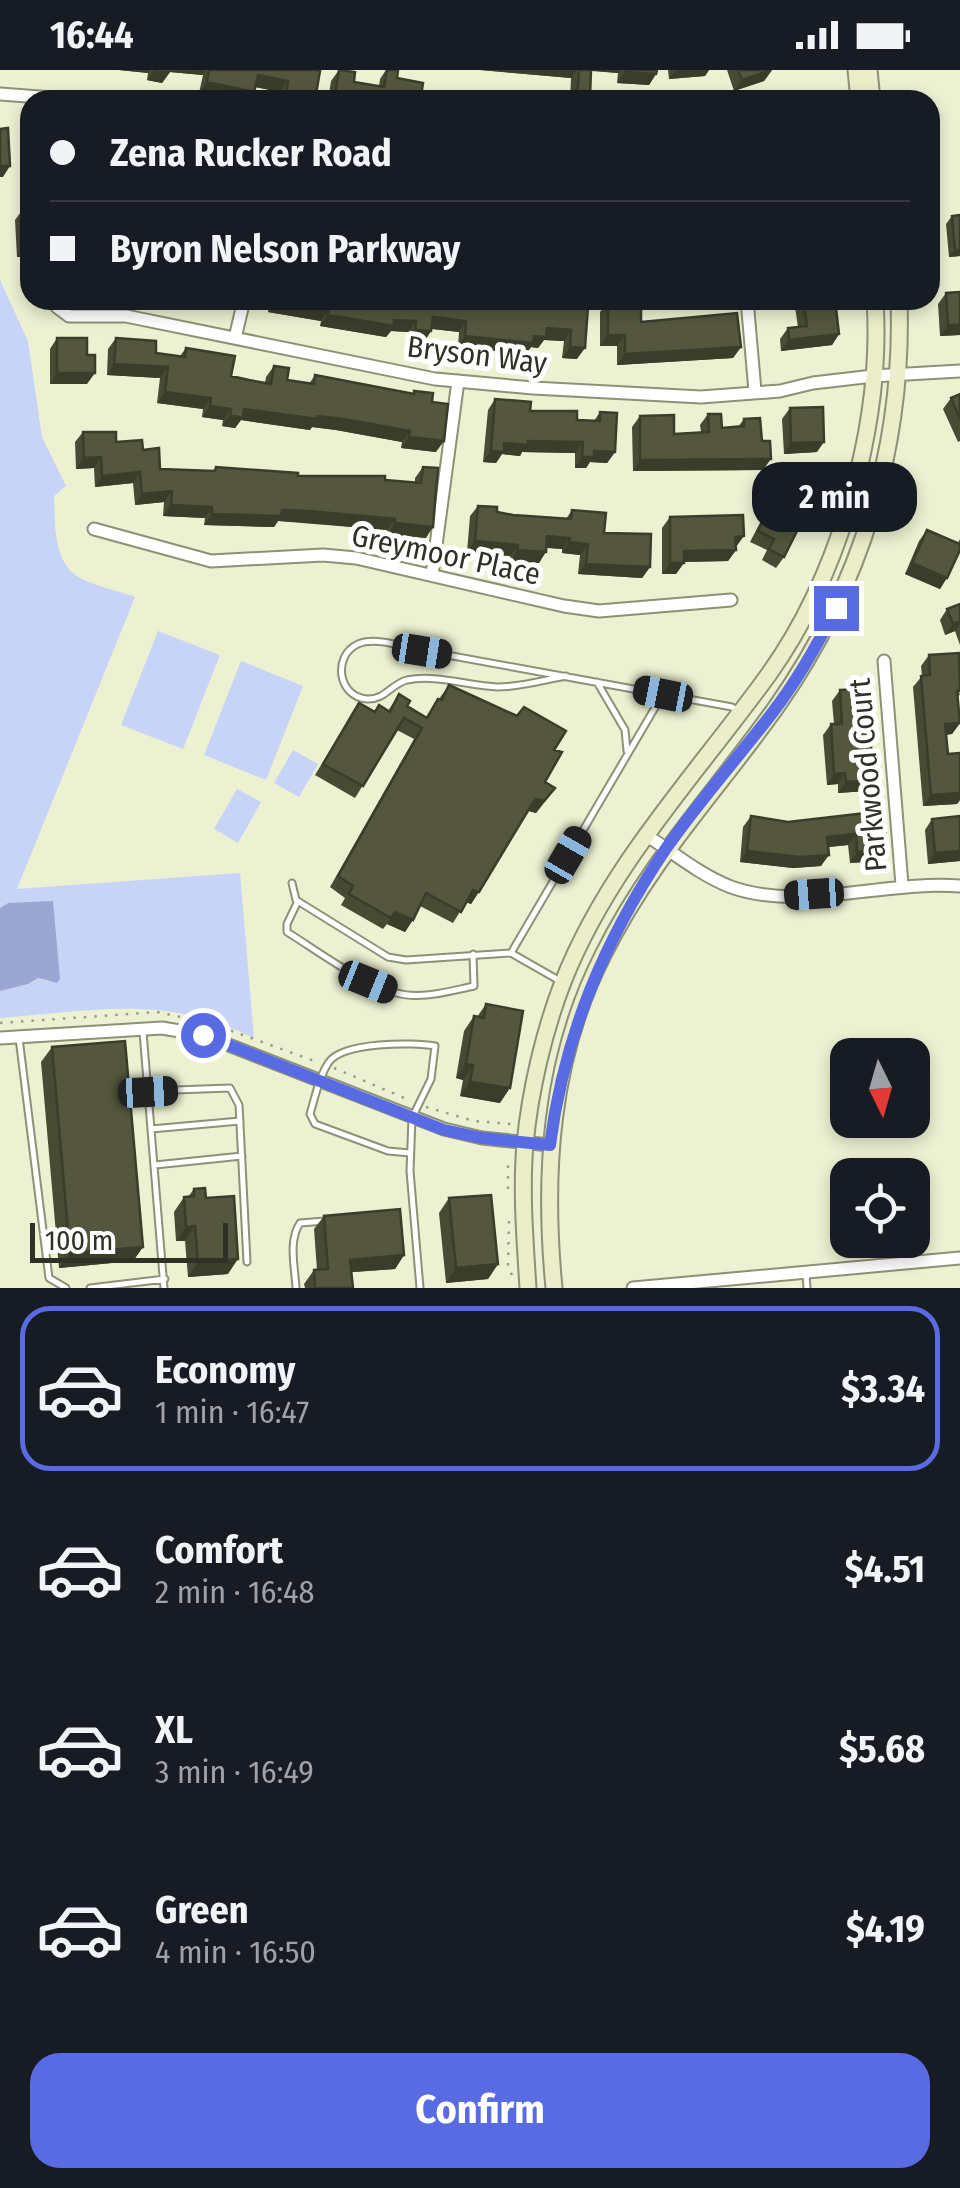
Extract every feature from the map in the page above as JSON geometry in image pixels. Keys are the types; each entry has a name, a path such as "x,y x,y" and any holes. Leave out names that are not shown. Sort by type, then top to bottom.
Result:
{"street":[{"name":"Bryson Way","path":"60,310 69,316 126,316 435,380 646,396 780,391 813,382 960,370"},
{"path":"235,338 242,310"},
{"path":"748,310 755,391"},
{"path":"528,1288 525,1142 534,1086 563,982 610,888 796,630 838,538 859,467 873,376 876,310"},
{"path":"554,1288 547,1190 550,1145 562,1073 587,993 631,903 667,848 776,708 816,648 836,608 866,537 884,478 898,376 900,310"},
{"path":"432,575 458,381"},
{"name":"Greymoor Place","path":"94,529 210,561 323,555 356,558 564,606 599,610 731,600"},
{"name":"Parkwood Court","path":"884,661 902,885"},
{"path":"646,835 703,874 753,893 782,896 902,885 960,886"},
{"path":"563,982 587,993"},
{"path":"0,1038 162,1028 203,1035 412,1118 482,1138 550,1145"},
{"path":"633,1288 960,1258"}],"lane":[{"path":"566,676 500,687 411,679 380,698 370,699 352,693 342,677 343,659 348,651 364,642 566,676 663,694 732,707 740,712"},
{"path":"597,682 625,730 628,752"},
{"path":"512,952 663,694"},
{"path":"292,883 298,901 388,957 406,960 512,952 563,982"},
{"path":"298,901 287,932 368,982 399,994 434,994 474,986 473,954"},
{"path":"143,1029 164,1288"},
{"path":"19,1037 48,1278 66,1288"},
{"path":"410,1153 388,1151 316,1124 310,1114 330,1060 345,1049 419,1043 436,1046 431,1078 412,1118 410,1153 420,1288"},
{"path":"148,1092 230,1088 239,1105 247,1262"},
{"path":"152,1129 240,1121"},
{"path":"154,1165 242,1156"},
{"path":"296,1288 296,1229 300,1223 338,1219"},
{"path":"806,1272 807,1288"},
{"path":"90,1288 164,1279"}],"shaded area":[{"path":"0,280 28,341 42,437 66,486 54,496 56,538 62,558 79,578 135,597 17,889 240,873 254,1038 221,1024 159,1010 99,1010 0,1018 0,991 38,978 51,982 8,903 0,908"},
{"path":"158,631 220,655 183,749 121,725"},
{"path":"241,661 303,686 266,780 204,755"},
{"path":"293,750 318,764 299,797 274,783"},
{"path":"237,789 261,802 238,843 214,829"},
{"path":"53,901 60,979 57,983 38,978 0,991 0,908 8,903"}],"building":[{"path":"209,70 320,71 317,90 287,90 288,81 258,75 254,90 207,82"},
{"path":"339,70 355,72 354,82 384,87 387,70 398,70 397,78 423,83 422,90 336,90"},
{"path":"579,70 591,70 590,90 578,90"},
{"path":"625,70 657,70 656,74"},
{"path":"738,70 771,70 742,80"},
{"path":"8,128 10,166 0,166 0,129"},
{"path":"960,215 960,250 955,250 952,216"},
{"path":"960,292 960,325 948,325 946,293"},
{"path":"329,310 588,310 585,348 570,347 571,330 547,328 546,337 534,336 533,343 465,336 466,321 433,317 431,331 415,330 416,321 394,320 394,326 328,315"},
{"path":"608,310 641,310 641,322 737,313 741,347 625,354 625,335 608,335"},
{"path":"805,310 836,310 839,334 789,340 788,328 807,326"},
{"path":"57,338 87,338 87,355 95,355 95,373 57,373"},
{"path":"116,338 156,341 156,353 185,357 186,348 235,356 231,376 271,384 274,366 289,368 287,380 314,384 315,375 414,394 433,393 432,402 448,404 444,441 409,437 410,431 344,419 244,409 243,418 230,415 231,409 210,406 211,398 165,392 168,367 114,364"},
{"path":"960,394 960,419 951,398"},
{"path":"495,399 531,402 530,411 577,411 577,420 600,421 600,412 617,413 615,452 594,451 594,457 582,457 583,442 528,441 528,445 504,443 504,452 491,451"},
{"path":"823,407 824,442 791,443 790,408"},
{"path":"708,414 721,414 722,428 744,426 744,419 760,418 762,441 770,441 771,459 640,460 640,416 674,415 674,434 709,432"},
{"path":"83,432 116,432 116,442 142,440 143,450 159,448 160,469 215,471 216,467 298,476 385,476 385,480 421,483 423,467 438,468 433,527 395,523 395,519 309,511 282,510 281,516 212,514 212,507 171,505 172,491 142,494 140,472 102,476 101,457 84,458"},
{"path":"772,502 804,517 784,557 769,549 774,539 758,531"},
{"path":"478,506 497,507 497,512 513,515 571,519 572,510 606,513 604,533 651,534 650,567 586,564 588,544 569,542 570,538 547,536 546,552 475,541"},
{"path":"743,515 744,536 735,537 736,550 684,551 684,563 670,563 670,517"},
{"path":"927,530 960,544 947,578 912,563"},
{"path":"960,604 960,621 953,624 947,609"},
{"path":"959,653 960,723 945,724 948,754 960,753 960,793 931,795 921,676 930,675 929,655"},
{"path":"449,685 517,716 524,707 566,731 554,750 562,752 545,782 555,788 544,801 535,799 479,892 473,890 461,912 426,893 413,920 395,912 391,918 349,894 353,886 338,876 422,728 404,718 363,786 323,764 359,703 375,712 379,705 390,712 399,694 410,701 407,706 427,718"},
{"path":"866,689 874,780 846,782 845,773 834,774 831,724 842,724 840,690"},
{"path":"884,811 887,850 857,852 856,834 827,837 829,855 800,857 747,851 751,816 788,822"},
{"path":"960,816 960,851 935,853 932,819"},
{"path":"486,1004 523,1011 510,1088 470,1082 473,1065 466,1064 474,1016 484,1018"},
{"path":"125,1041 143,1247 70,1253 52,1047"},
{"path":"205,1188 206,1198 234,1196 238,1259 198,1262 195,1226 186,1227 184,1197 194,1196 194,1189"},
{"path":"491,1195 498,1264 456,1268 449,1198"},
{"path":"400,1209 404,1255 350,1260 353,1288 315,1288 314,1270 328,1269 324,1216"}],"route":[{"path":"203,1035 444,1130 550,1145 573,1032 602,957 667,848 776,708 816,648 836,608"}]}
